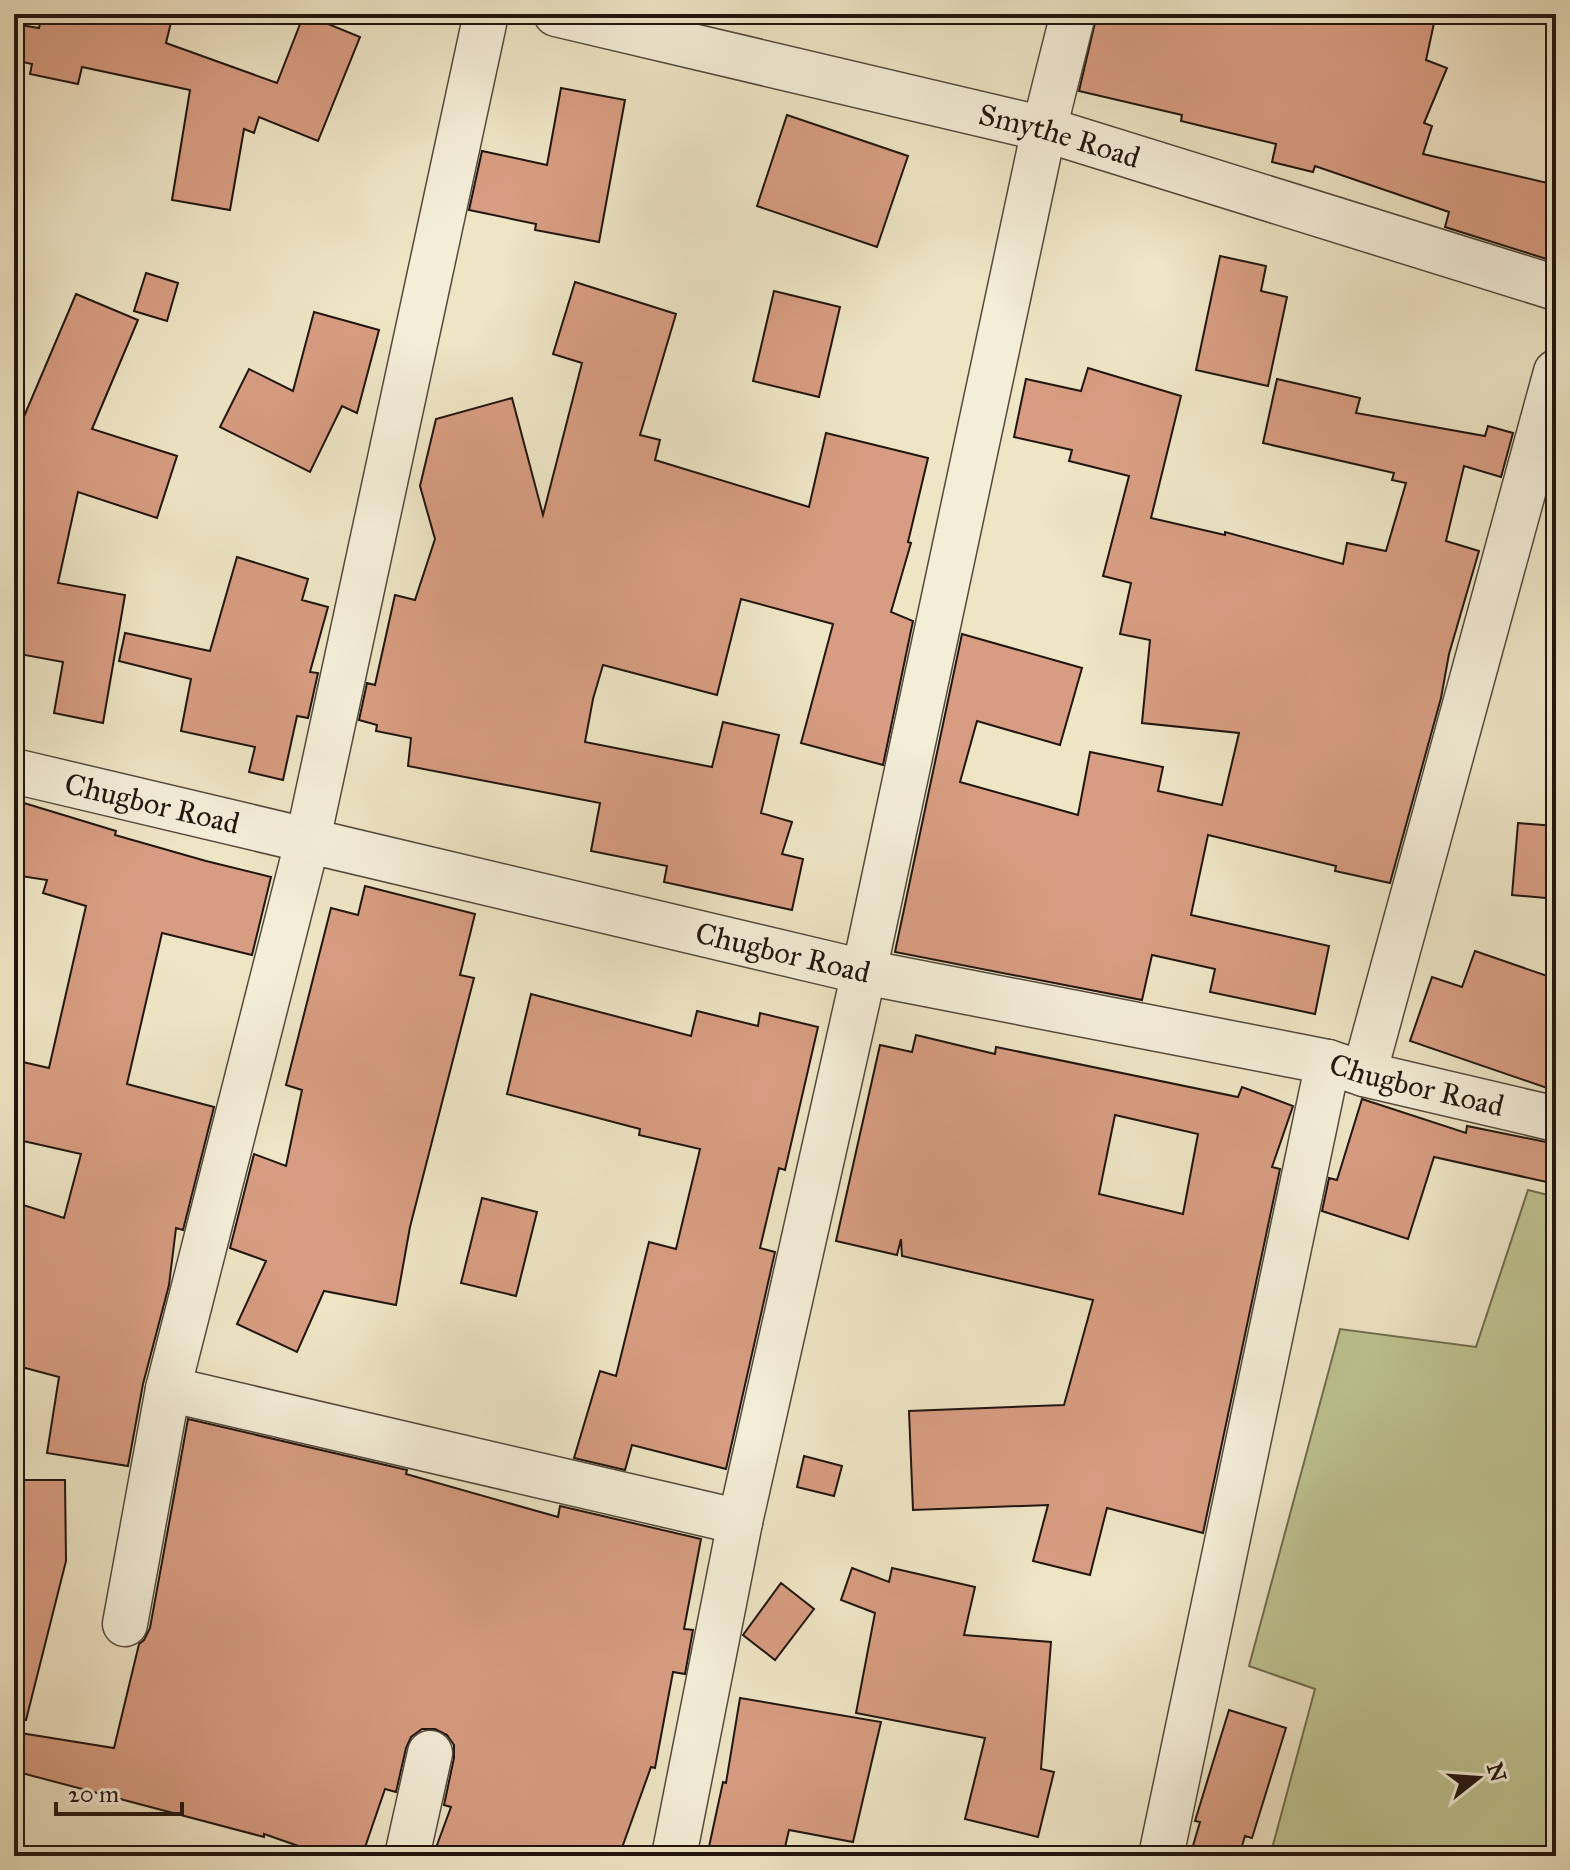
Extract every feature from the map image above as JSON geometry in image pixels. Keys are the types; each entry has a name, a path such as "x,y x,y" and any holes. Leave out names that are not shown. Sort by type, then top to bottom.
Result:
{"street":[{"path":"125,1624 168,1389 308,839 486,14"},
{"name":"Smythe Road","path":"556,14 1044,129 1556,288"},
{"path":"674,1856 740,1522 864,972 1044,129 1073,14"},
{"path":"1161,1856 1346,1068 1556,372"},
{"name":"Chugbor Road","path":"14,771 864,972 1346,1068 1556,1119"},
{"path":"168,1389 740,1522"},
{"path":"407,1856 430,1753"}],"green space":[{"path":"1528,1190 1556,1197 1556,1856 1270,1856 1315,1689 1249,1666 1340,1329 1476,1347"}],"building":[{"path":"42,14 173,14 166,43 277,83 304,14 360,37 318,141 259,117 254,133 244,129 230,210 172,200 190,90 82,67 78,84 30,74 32,64 14,60 14,24 39,28"},
{"path":"1097,14 1436,14 1426,60 1447,68 1424,123 1432,126 1423,154 1556,185 1556,262 1445,227 1449,212 1315,166 1313,172 1272,162 1276,144 1181,121 1182,115 1079,91"},
{"path":"561,88 625,100 599,242 535,230 536,224 469,210 482,151 547,165"},
{"path":"787,115 908,156 877,247 757,206"},
{"path":"1220,256 1266,266 1261,291 1287,297 1268,386 1196,370"},
{"path":"146,273 178,283 167,321 134,311"},
{"path":"575,282 676,314 640,435 660,440 655,460 809,507 826,433 928,458 908,542 911,543 891,612 913,621 883,765 801,743 833,624 741,599 717,695 603,665 585,742 712,767 723,722 779,735 761,813 792,822 782,854 803,859 792,910 664,882 667,866 591,851 600,803 408,766 411,738 376,731 377,725 359,720 367,683 375,685 395,595 415,600 435,539 420,486 436,419 512,398 543,515 582,363 553,354"},
{"path":"774,291 840,307 819,397 753,381"},
{"path":"76,294 138,320 92,429 177,456 157,518 78,492 58,583 125,595 103,723 54,713 63,662 14,653 14,581 21,542 14,541 14,440"},
{"path":"314,312 379,330 357,413 342,406 310,472 220,427 249,369 293,391"},
{"path":"1088,368 1181,396 1151,518 1225,535 1225,532 1343,564 1347,543 1386,551 1406,483 1392,480 1394,473 1263,443 1277,379 1360,398 1356,413 1485,436 1488,426 1513,433 1501,477 1464,466 1446,541 1479,551 1390,883 1335,871 1336,866 1208,835 1191,915 1329,946 1315,1014 1210,992 1215,969 1152,955 1142,1000 895,952 962,634 1082,668 1060,745 977,721 960,782 1078,815 1090,752 1163,767 1158,791 1222,805 1239,733 1142,723 1150,640 1120,634 1131,583 1103,576 1129,476 1069,461 1072,450 1014,437 1026,379 1081,391"},
{"path":"237,557 308,579 302,600 328,607 310,672 318,673 308,718 297,716 283,780 249,772 255,747 181,731 191,679 119,661 125,633 210,651"},
{"path":"14,800 116,831 115,835 271,877 252,955 162,933 127,1084 214,1107 183,1230 176,1228 169,1285 143,1384 128,1466 47,1453 59,1377 14,1365 14,1202 64,1218 81,1154 14,1139 14,1060 49,1068 86,906 43,893 47,880 14,875"},
{"path":"1518,823 1556,826 1556,899 1512,895"},
{"path":"365,886 475,914 460,975 474,978 410,1227 396,1305 324,1291 297,1352 237,1324 266,1261 230,1248 254,1154 286,1166 302,1090 286,1085 331,908 358,915"},
{"path":"1475,951 1556,979 1556,1091 1410,1041 1432,977 1462,987"},
{"path":"531,994 691,1036 697,1011 758,1026 760,1013 818,1027 785,1170 779,1168 760,1248 775,1252 726,1469 632,1445 625,1470 574,1458 600,1371 616,1376 649,1242 676,1249 700,1149 639,1135 640,1129 507,1094"},
{"path":"916,1035 995,1054 996,1047 1238,1097 1242,1087 1293,1106 1272,1167 1280,1169 1203,1533 1107,1508 1090,1575 1033,1561 1048,1505 913,1510 909,1411 1064,1405 1093,1300 902,1256 901,1239 897,1255 836,1241 880,1045 912,1052","holes":["1115,1115 1198,1134 1183,1214 1099,1194"]},
{"path":"1362,1099 1466,1133 1467,1126 1556,1144 1556,1184 1434,1157 1408,1239 1322,1211 1329,1178 1337,1180"},
{"path":"482,1198 537,1212 516,1296 461,1283"},
{"path":"188,1419 407,1470 406,1474 558,1517 560,1506 701,1539 684,1629 693,1630 685,1674 673,1672 655,1768 651,1767 619,1856 433,1856 451,1807 444,1805 454,1758 454,1745 447,1735 435,1729 422,1729 411,1737 396,1792 385,1789 362,1856 327,1856 264,1834 264,1837 14,1771 14,1732 114,1748 139,1644 150,1628"},
{"path":"804,1456 842,1466 834,1496 797,1487"},
{"path":"14,1480 65,1480 66,1561 26,1720 14,1718"},
{"path":"852,1568 889,1582 892,1568 975,1587 964,1635 1051,1642 1041,1769 1054,1772 1038,1837 965,1819 985,1738 856,1713 875,1613 841,1600"},
{"path":"781,1583 814,1609 775,1660 743,1635"},
{"path":"740,1698 881,1722 853,1842 789,1830 783,1856 707,1856 723,1782 726,1783"},
{"path":"1229,1710 1286,1728 1252,1838 1245,1836 1239,1856 1190,1856 1200,1822 1195,1821"}]}
